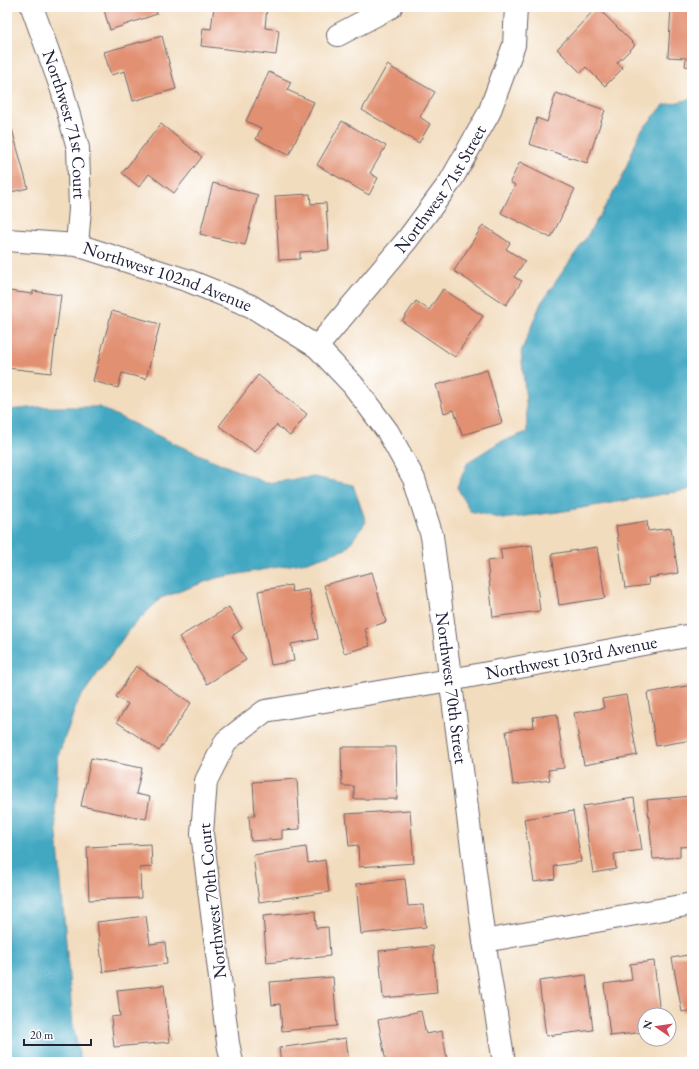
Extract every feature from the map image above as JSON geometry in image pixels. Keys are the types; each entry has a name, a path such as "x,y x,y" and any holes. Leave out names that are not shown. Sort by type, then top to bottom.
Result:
{"street":[{"name":"Northwest 71st Court","path":"32,7 62,90 78,148 80,209 77,246"},
{"path":"338,35 391,7"},
{"name":"Northwest 71st Street","path":"317,347 407,240 450,182 489,113 514,45 516,7"},
{"name":"Northwest 102nd Avenue","path":"7,240 77,246 189,281 251,306 317,347"},
{"name":"Northwest 70th Street","path":"317,347 353,385 388,432 414,479 432,536 484,941 504,1062"},
{"name":"Northwest 103rd Avenue","path":"450,680 692,635"},
{"name":"Northwest 70th Court","path":"232,1062 228,1043 202,833 206,781 226,741 265,711 450,680"},
{"path":"484,941 692,904"}],"water":[{"path":"692,99 692,488 558,512 503,519 470,511 457,487 468,462 498,443 527,432 526,401 521,352 541,303 586,238 621,180 640,132 664,105"},
{"path":"40,407 99,407 173,443 266,483 314,477 353,485 366,522 346,549 307,562 216,578 161,598 129,630 78,701 58,756 55,810 73,1026 81,1062 7,1062 7,410"}],"building":[{"path":"103,7 155,7 157,14 110,30"},
{"path":"214,7 267,7 265,28 279,30 276,55 201,46 203,28 211,29"},
{"path":"597,7 635,45 617,63 623,68 605,86 586,67 581,73 557,49"},
{"path":"671,8 692,9 692,67 685,66 686,58 668,57"},
{"path":"162,36 176,89 133,101 125,71 111,75 104,52"},
{"path":"387,65 435,92 420,117 430,124 419,143 362,110"},
{"path":"269,72 291,82 287,90 314,102 289,155 256,139 261,128 246,121"},
{"path":"556,93 605,110 587,163 529,144 537,118 547,122"},
{"path":"342,121 386,146 370,173 378,178 369,195 317,165"},
{"path":"161,124 202,157 174,193 149,174 139,187 122,173"},
{"path":"12,129 28,188 7,193 7,131"},
{"path":"520,162 575,189 551,238 501,213 515,185 510,182"},
{"path":"213,183 258,195 245,245 200,234"},
{"path":"310,194 311,204 326,203 329,250 300,252 300,259 279,260 275,196"},
{"path":"483,225 510,243 506,249 525,261 514,277 522,281 506,305 454,271"},
{"path":"443,289 483,316 455,357 402,321 416,301 429,310"},
{"path":"9,291 33,294 33,291 61,295 51,373 7,368 7,307"},
{"path":"112,311 160,324 146,379 122,373 118,388 93,381"},
{"path":"487,370 502,423 462,435 454,410 444,413 436,385"},
{"path":"258,375 307,414 290,436 276,425 255,452 219,426"},
{"path":"647,521 648,531 671,528 678,573 648,578 649,585 625,588 616,526"},
{"path":"532,545 540,611 493,617 487,561 502,559 500,549"},
{"path":"597,547 605,598 559,605 552,554"},
{"path":"372,572 386,622 365,629 370,646 344,653 324,585"},
{"path":"291,585 292,592 309,589 318,639 291,644 294,661 271,665 258,591"},
{"path":"229,607 242,629 232,636 246,660 207,684 179,637"},
{"path":"136,666 191,703 159,751 117,722 128,704 116,697"},
{"path":"692,685 692,740 656,746 647,693"},
{"path":"626,695 637,755 584,765 574,713 604,708 602,699"},
{"path":"557,714 564,768 548,770 550,780 513,785 506,731 534,727 533,717"},
{"path":"341,747 396,747 397,799 354,799 354,786 342,786"},
{"path":"91,758 142,768 136,794 150,797 146,819 81,806"},
{"path":"297,779 300,829 282,830 282,839 251,841 249,816 255,816 253,782"},
{"path":"692,796 692,846 680,847 680,857 653,859 647,800"},
{"path":"634,798 642,850 614,854 616,869 593,873 583,806"},
{"path":"410,810 414,863 359,867 358,845 349,846 346,814"},
{"path":"573,811 581,862 554,866 555,879 534,882 524,819"},
{"path":"151,844 152,867 140,868 141,898 89,900 87,847"},
{"path":"306,847 308,863 325,860 329,892 259,902 253,855"},
{"path":"405,879 408,906 423,905 426,927 361,934 356,884"},
{"path":"315,911 316,928 328,927 330,956 267,963 263,916"},
{"path":"146,916 150,944 165,942 167,964 103,972 97,922"},
{"path":"433,946 437,993 383,998 379,951"},
{"path":"692,954 692,1010 682,1012 672,958"},
{"path":"654,961 659,1007 637,1007 637,1033 610,1036 604,984 632,980 630,964"},
{"path":"586,975 593,1030 546,1036 539,981"},
{"path":"333,977 337,1026 282,1031 280,1004 272,1005 270,982"},
{"path":"164,985 170,1042 114,1047 111,1017 120,1016 117,990"},
{"path":"421,1011 426,1034 442,1031 447,1059 431,1062 386,1062 378,1020"},
{"path":"346,1038 349,1062 281,1062 279,1048"}]}
